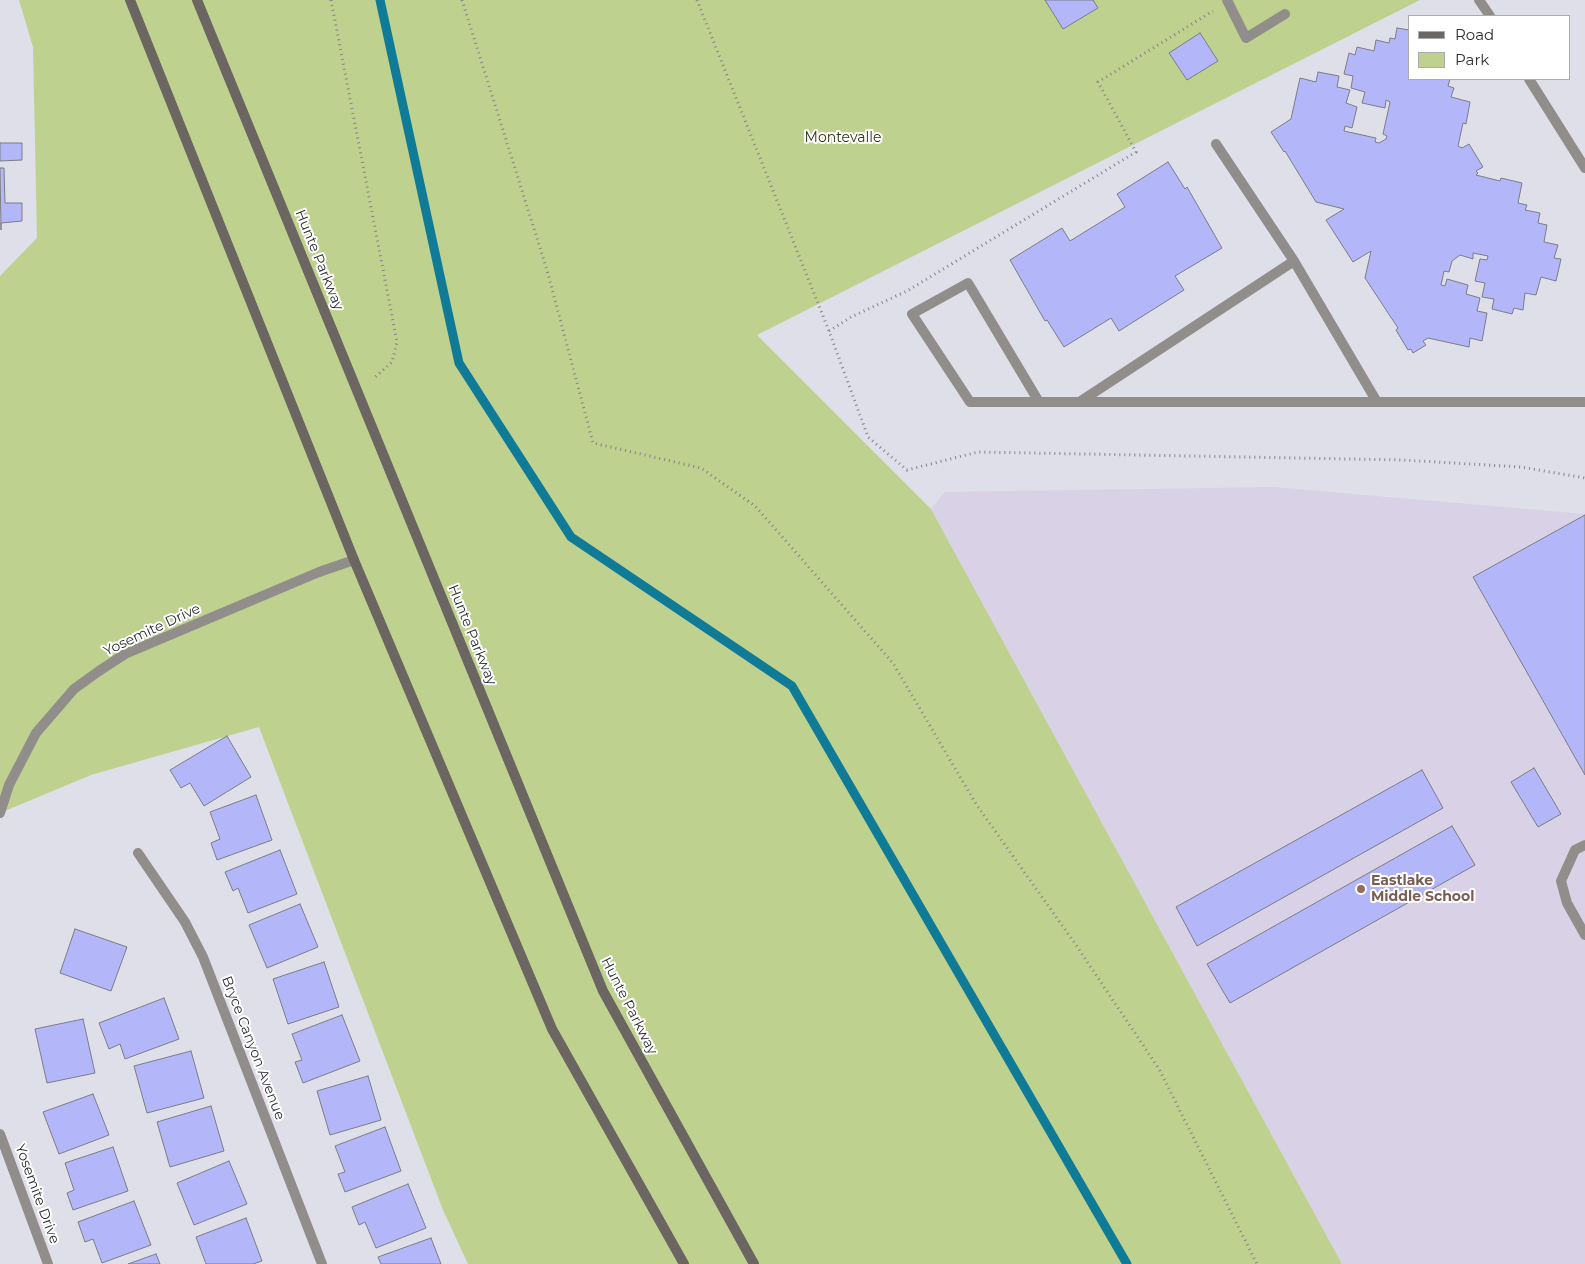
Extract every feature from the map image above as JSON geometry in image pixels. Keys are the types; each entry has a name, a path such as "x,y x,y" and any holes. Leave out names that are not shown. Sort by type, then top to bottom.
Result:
{"main road":[{"path":"130,0 354,560 552,1029 684,1264"},
{"name":"Hunte Parkway","path":"197,0 359,391 603,991 754,1264"}],"street":[{"path":"1480,0 1489,15"},
{"path":"1227,1 1246,38 1286,14"},
{"path":"1530,80 1585,168"},
{"path":"1216,144 1294,261 1377,402"},
{"path":"1080,402 1294,261"},
{"path":"1039,402 968,283 912,314 970,402 1039,402 1585,402"},
{"name":"Yosemite Drive","path":"0,813 8,785 36,733 74,689 98,670 147,645 319,572 354,560"},
{"path":"1585,845 1575,850 1561,881 1566,903 1585,935"},
{"name":"Bryce Canyon Avenue","path":"138,853 185,922 203,957 322,1264"},
{"name":"Yosemite Drive","path":"0,1134 48,1264"}],"path":[{"path":"331,0 397,342 392,362 359,391"},
{"path":"462,0 547,270 593,443 701,468 755,506 893,663 976,804 1076,945 1159,1069 1257,1264"},
{"path":"698,0 829,330 868,438 908,470 978,452 1403,460 1521,467 1585,478"},
{"path":"829,330 851,317 907,291 1136,152 1098,82 1227,1"}],"shaded area":[{"name":"Eastlake Middle School","path":"1273,487 1585,514 1585,1264 1342,1264 931,509 945,492"}],"green space":[{"name":"Montevalle","path":"19,0 1420,0 757,335 931,509 1342,1264 468,1264 443,1210 259,727 91,775 0,813 0,276 37,238 33,47"}],"building":[{"path":"1045,0 1093,0 1098,8 1063,29"},
{"path":"1397,28 1408,30 1408,80 1450,80 1448,86 1454,88 1451,97 1470,102 1466,124 1463,123 1458,146 1462,148 1469,144 1483,167 1476,171 1478,173 1476,175 1500,181 1501,178 1522,183 1518,203 1527,205 1525,210 1540,213 1538,223 1547,225 1544,242 1558,245 1554,258 1561,259 1556,281 1541,277 1536,295 1525,293 1523,310 1514,308 1512,314 1492,309 1494,299 1482,297 1485,283 1475,281 1480,259 1487,260 1488,256 1473,253 1473,259 1460,255 1452,261 1449,272 1444,271 1441,285 1445,286 1447,279 1468,285 1466,294 1480,298 1477,311 1487,313 1482,341 1470,338 1469,347 1428,338 1423,341 1426,345 1413,353 1411,349 1408,350 1396,330 1398,328 1365,278 1371,251 1353,262 1326,220 1344,209 1316,202 1285,151 1271,132 1291,119 1300,78 1316,82 1318,72 1339,76 1337,87 1350,90 1346,103 1357,107 1352,128 1345,126 1344,131 1376,138 1375,142 1379,143 1386,139 1387,136 1383,134 1390,102 1386,100 1385,108 1362,103 1365,92 1351,88 1353,76 1344,74 1349,53 1355,55 1357,47 1374,51 1376,40 1389,43 1390,38 1395,39"},
{"path":"1200,33 1218,61 1187,80 1169,53"},
{"path":"0,143 22,143 22,160 0,161"},
{"path":"1168,162 1185,189 1187,187 1222,248 1175,276 1184,290 1119,331 1111,318 1064,347 1047,320 1045,321 1010,260 1062,228 1070,241 1125,207 1117,194"},
{"path":"0,168 4,168 5,203 22,203 22,221 1,223 1,230"},
{"path":"1585,515 1585,775 1473,577"},
{"path":"227,736 251,777 204,806 190,783 181,788 170,770"},
{"path":"1534,768 1561,814 1538,827 1511,782"},
{"path":"1422,770 1443,808 1197,946 1176,907"},
{"path":"256,795 272,840 217,860 211,843 220,839 210,812"},
{"path":"1452,826 1475,865 1230,1003 1207,964"},
{"path":"280,850 297,894 248,913 238,888 233,891 225,872"},
{"path":"300,904 318,947 267,968 249,925"},
{"path":"75,929 127,947 111,991 60,973"},
{"path":"324,962 339,1007 288,1024 273,979"},
{"path":"164,998 179,1039 125,1059 120,1044 109,1049 99,1023"},
{"path":"342,1015 360,1061 303,1083 295,1062 302,1060 292,1034"},
{"path":"83,1019 95,1073 47,1083 35,1029"},
{"path":"191,1051 204,1098 147,1113 134,1066"},
{"path":"368,1076 381,1120 330,1135 317,1091"},
{"path":"93,1094 109,1135 59,1154 43,1112"},
{"path":"211,1106 224,1151 170,1167 157,1122"},
{"path":"385,1127 401,1171 345,1192 338,1174 345,1172 335,1146"},
{"path":"113,1147 128,1191 73,1210 67,1193 74,1190 65,1163"},
{"path":"229,1161 247,1204 194,1225 177,1183"},
{"path":"408,1184 426,1228 376,1248 365,1222 359,1225 352,1207"},
{"path":"134,1201 151,1245 102,1263 93,1239 85,1242 78,1222"},
{"path":"246,1218 262,1261 253,1264 206,1264 196,1237"},
{"path":"431,1238 441,1264 381,1264 378,1257"},
{"path":"156,1254 160,1264 128,1264"}],"waterway":[{"path":"380,0 459,363 571,537 792,686 1127,1264"}],"place":[{"name":"Eastlake Middle School","path":"1361,889"}]}
